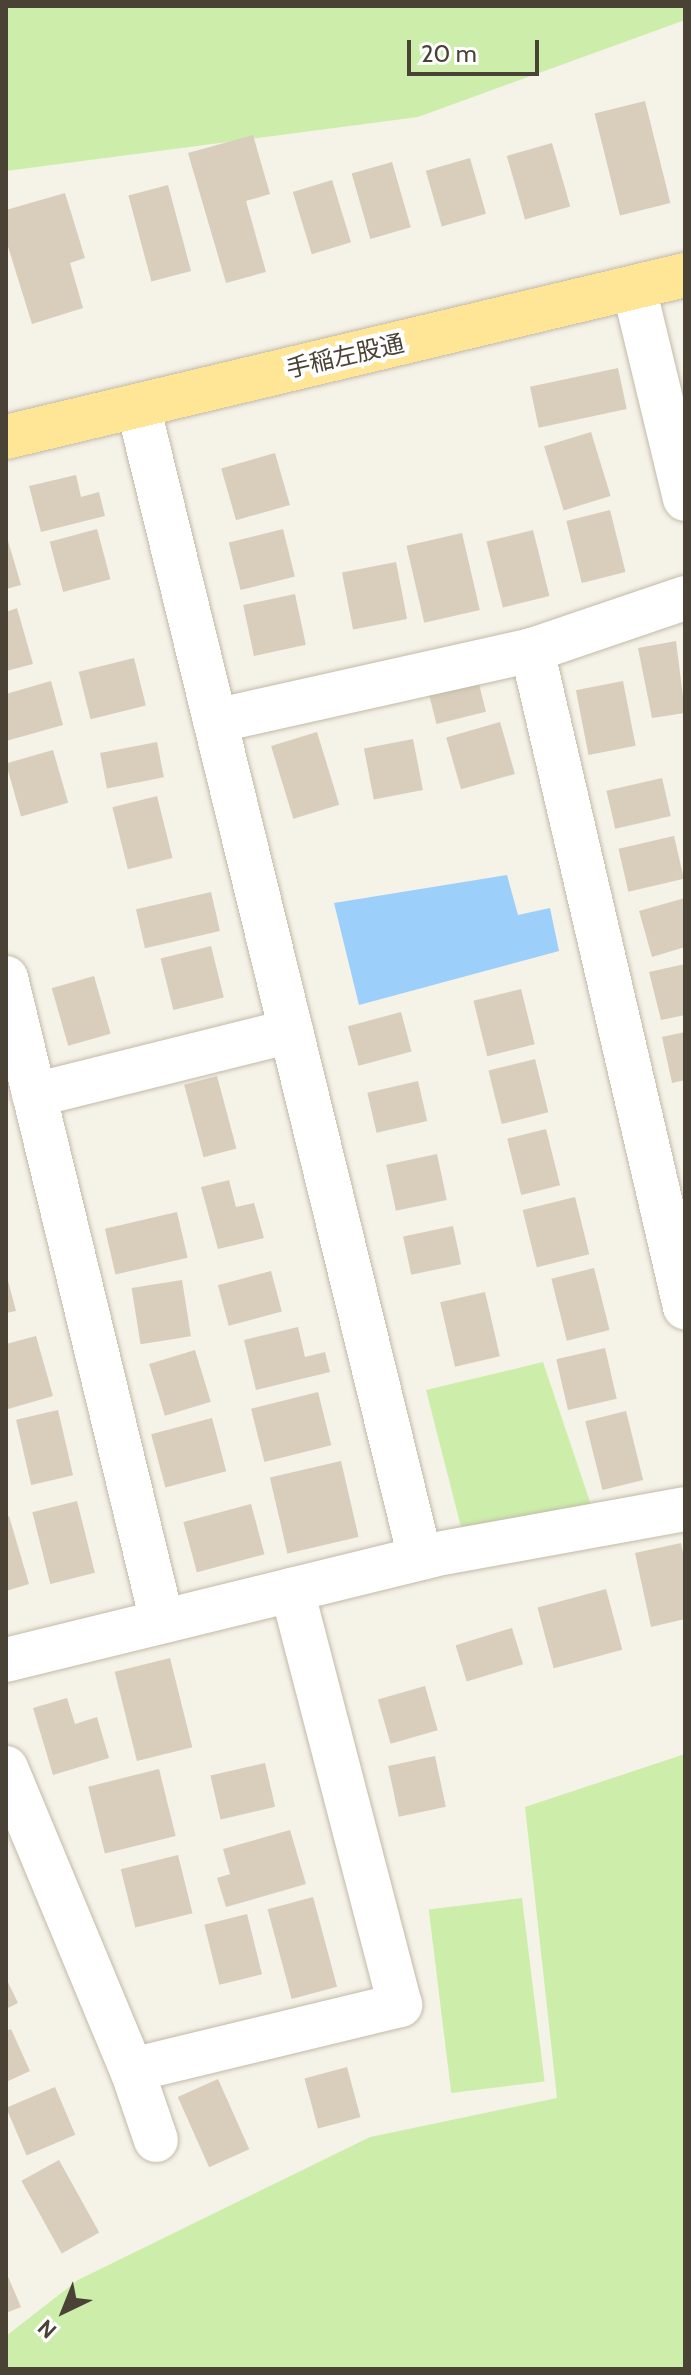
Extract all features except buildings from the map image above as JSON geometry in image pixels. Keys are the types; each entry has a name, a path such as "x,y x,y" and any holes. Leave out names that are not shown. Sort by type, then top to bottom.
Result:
{"main road":[{"name":"手稲左股通","path":"6,437 685,275"}],"street":[{"path":"634,288 685,499"},
{"path":"138,406 420,1558"},
{"path":"215,721 532,650 685,598"},
{"path":"532,650 685,1307"},
{"path":"6,978 162,1621"},
{"path":"34,1095 291,1031"},
{"path":"6,1660 420,1558 685,1509"},
{"path":"132,2070 400,2005 292,1590"},
{"path":"6,1768 132,2070 156,2140"}],"green space":[{"path":"6,6 685,6 685,20 418,117 6,171"},
{"path":"543,1362 592,1508 461,1527 426,1390"},
{"path":"685,1754 685,2369 6,2369 6,2336 78,2280 370,2137 557,2098 525,1807"},
{"path":"522,1898 545,2082 451,2093 429,1909"}],"water":[{"path":"507,875 518,915 550,908 559,951 359,1005 334,903"}]}
